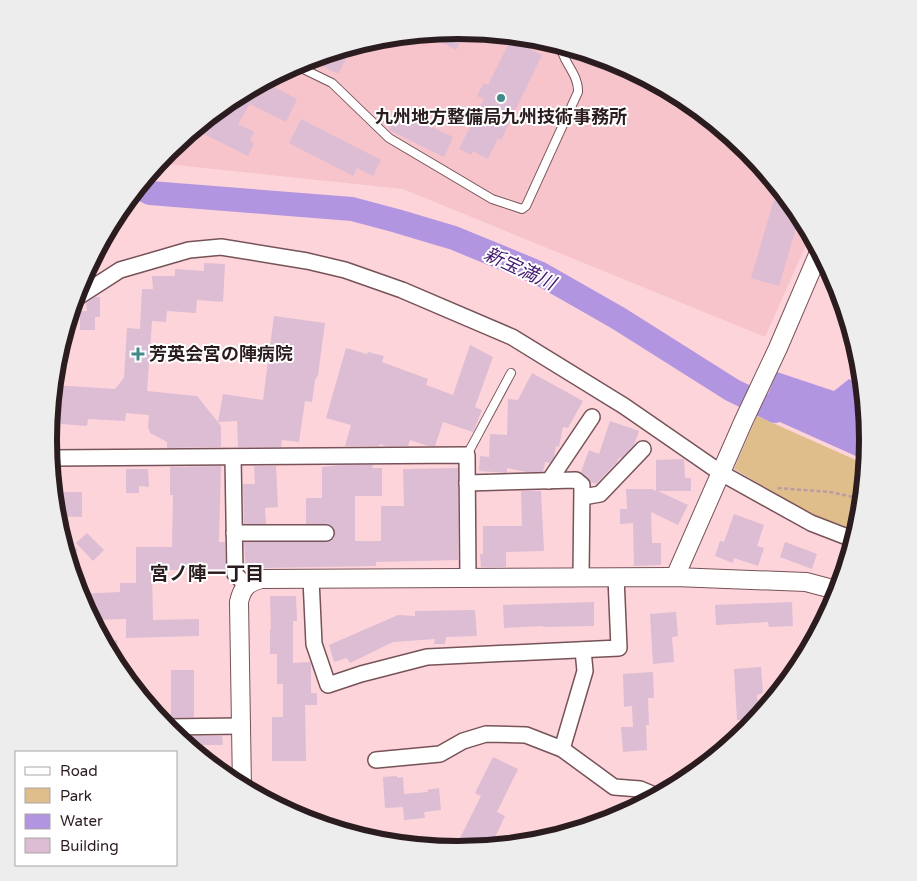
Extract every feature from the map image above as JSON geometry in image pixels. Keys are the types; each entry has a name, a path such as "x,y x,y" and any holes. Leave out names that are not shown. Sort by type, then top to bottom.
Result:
{"street":[{"path":"85,293 120,270 189,250 221,247 307,261 345,270 402,290 512,337 624,406 721,473 811,523 849,538"},
{"path":"675,577 816,258"},
{"path":"549,481 592,417"},
{"path":"583,497 600,494 643,449"},
{"path":"58,458 467,455 468,578"},
{"path":"234,457 235,574 246,585"},
{"path":"467,483 576,480 582,485 583,497 581,578"},
{"path":"234,533 326,532"},
{"path":"311,579 314,644 328,685 361,674 427,657 619,648 616,577"},
{"path":"242,779 239,602 241,593 246,585 261,579 675,577 780,579 806,582 832,589"},
{"path":"562,749 585,671 583,650"},
{"path":"176,727 241,726"},
{"path":"376,760 440,754 463,741 486,734 526,735 562,749 614,787 640,789 650,793"}],"lane":[{"path":"305,69 332,83 389,138 492,199 517,209 522,209 526,206 578,92 577,80 561,52"},
{"path":"467,455 511,373"}],"path":[{"path":"768,499 779,488 830,492 856,498"}],"shaded area":[{"path":"458,39 511,42 537,46 588,60 636,80 682,106 743,156 793,217 807,242 765,337 403,189 167,164 194,138 235,106 281,80 329,60 380,46 406,42"}],"green space":[{"path":"757,416 859,462 857,493 851,528 813,515 734,469"}],"water":[{"path":"777,372 834,391 849,379 856,383 857,388 859,458 760,413"}],"building":[{"path":"462,39 456,50 437,40"},
{"name":"九州地方整備局九州技術事務所","path":"510,42 519,43 542,55 501,140 498,138 488,159 473,151 471,155 459,149 484,99 477,96 484,83 488,85"},
{"path":"349,54 338,74 319,64"},
{"path":"271,86 297,99 286,122 250,104 238,124 254,132 250,141 254,143 248,156 201,132 235,106"},
{"path":"398,111 453,137 444,157 389,130"},
{"path":"301,119 381,160 373,176 357,168 353,176 289,143"},
{"path":"776,194 797,224 779,286 751,278"},
{"path":"204,263 225,264 223,302 197,300 196,313 167,311 166,322 152,321 147,391 197,396 221,426 221,447 167,448 167,442 150,433 148,427 149,415 126,413 125,421 88,419 87,426 58,424 60,385 115,389 124,378 127,328 140,329 142,289 153,289 152,276 175,276 175,269 204,271"},
{"path":"95,297 100,297 100,317 95,317 95,330 80,330 80,311 87,311 86,303"},
{"path":"274,316 325,323 318,375 315,380 312,402 305,401 299,442 282,440 281,447 238,447 237,421 218,422 223,394 263,400"},
{"path":"470,345 493,357 475,407 482,410 473,432 443,422 435,446 428,446 410,440 408,446 386,446 380,444 379,446 345,446 351,425 326,418 346,348 367,354 368,352 384,356 382,362 428,379 426,385 453,395"},
{"path":"532,373 583,401 568,428 563,427 559,447 556,446 554,457 550,463 545,462 543,472 526,472 507,468 507,473 479,471 480,456 489,457 490,434 507,435 508,399 518,400"},
{"path":"610,421 639,431 634,445 619,458 596,484 591,482 581,472 589,450 599,454"},
{"path":"684,459 685,478 691,478 691,491 658,491 688,505 678,525 651,512 652,543 661,543 661,565 634,566 633,523 620,524 620,509 627,509 626,489 652,489 656,491 656,460"},
{"path":"373,465 372,468 382,468 382,496 355,496 355,541 381,541 381,506 404,506 403,469 458,468 458,560 376,562 376,566 261,568 246,571 244,542 326,542 334,538 334,529 330,525 306,524 306,498 322,498 322,467"},
{"path":"221,466 219,542 225,542 226,570 160,570 160,574 152,574 153,620 199,619 199,636 126,638 126,619 99,620 87,594 120,592 120,583 136,583 136,547 172,547 173,495 170,495 170,467"},
{"path":"254,466 276,466 278,507 265,508 266,524 244,524 243,484 255,484"},
{"path":"126,469 148,469 149,487 139,486 139,493 126,493"},
{"path":"521,491 541,491 544,551 506,552 506,567 481,567 480,554 483,554 483,526 522,526"},
{"path":"60,492 82,492 82,517 64,516"},
{"path":"734,514 764,525 757,546 764,548 758,566 734,558 733,563 715,556 720,541 724,542"},
{"path":"87,533 104,550 93,561 76,543"},
{"path":"69,541 78,550 73,555"},
{"path":"785,542 817,554 812,569 780,557"},
{"path":"270,596 296,596 297,621 293,621 293,663 310,662 311,664 311,693 317,693 317,705 305,705 306,761 272,761 272,717 283,717 283,684 277,684 277,654 270,654"},
{"path":"594,602 594,626 504,628 503,605"},
{"path":"792,602 793,626 769,627 768,622 716,625 715,605"},
{"path":"475,610 477,636 446,637 445,644 434,644 435,639 393,642 350,663 347,658 334,662 329,645 398,615 415,616 415,611"},
{"path":"676,612 678,636 672,637 674,662 653,664 650,614"},
{"path":"117,640 118,653 111,641"},
{"path":"761,667 763,693 757,695 758,708 748,719 737,720 734,669"},
{"path":"171,670 194,670 194,717 171,718"},
{"path":"653,672 654,698 648,698 649,725 646,725 647,750 623,752 621,727 633,727 632,706 624,707 623,674"},
{"path":"728,734 731,736 723,743 711,753"},
{"path":"186,736 222,736 223,745 202,745 202,749"},
{"path":"493,757 518,769 497,812 505,816 494,840 458,842 481,796 475,793"},
{"path":"397,776 397,778 403,777 404,794 428,792 427,790 439,788 441,810 424,812 425,818 404,820 403,807 385,808 383,777"}],"waterway":[{"name":"新宝満川","path":"145,190 150,193 352,209 454,238 539,273 618,318 732,390 775,411"}],"place":[{"name":"九州地方整備局九州技術事務所","path":"501,98"},
{"name":"芳英会宮の陣病院","path":"138,354"}],"district":[{"name":"宮ノ陣一丁目","path":"207,573"}]}
